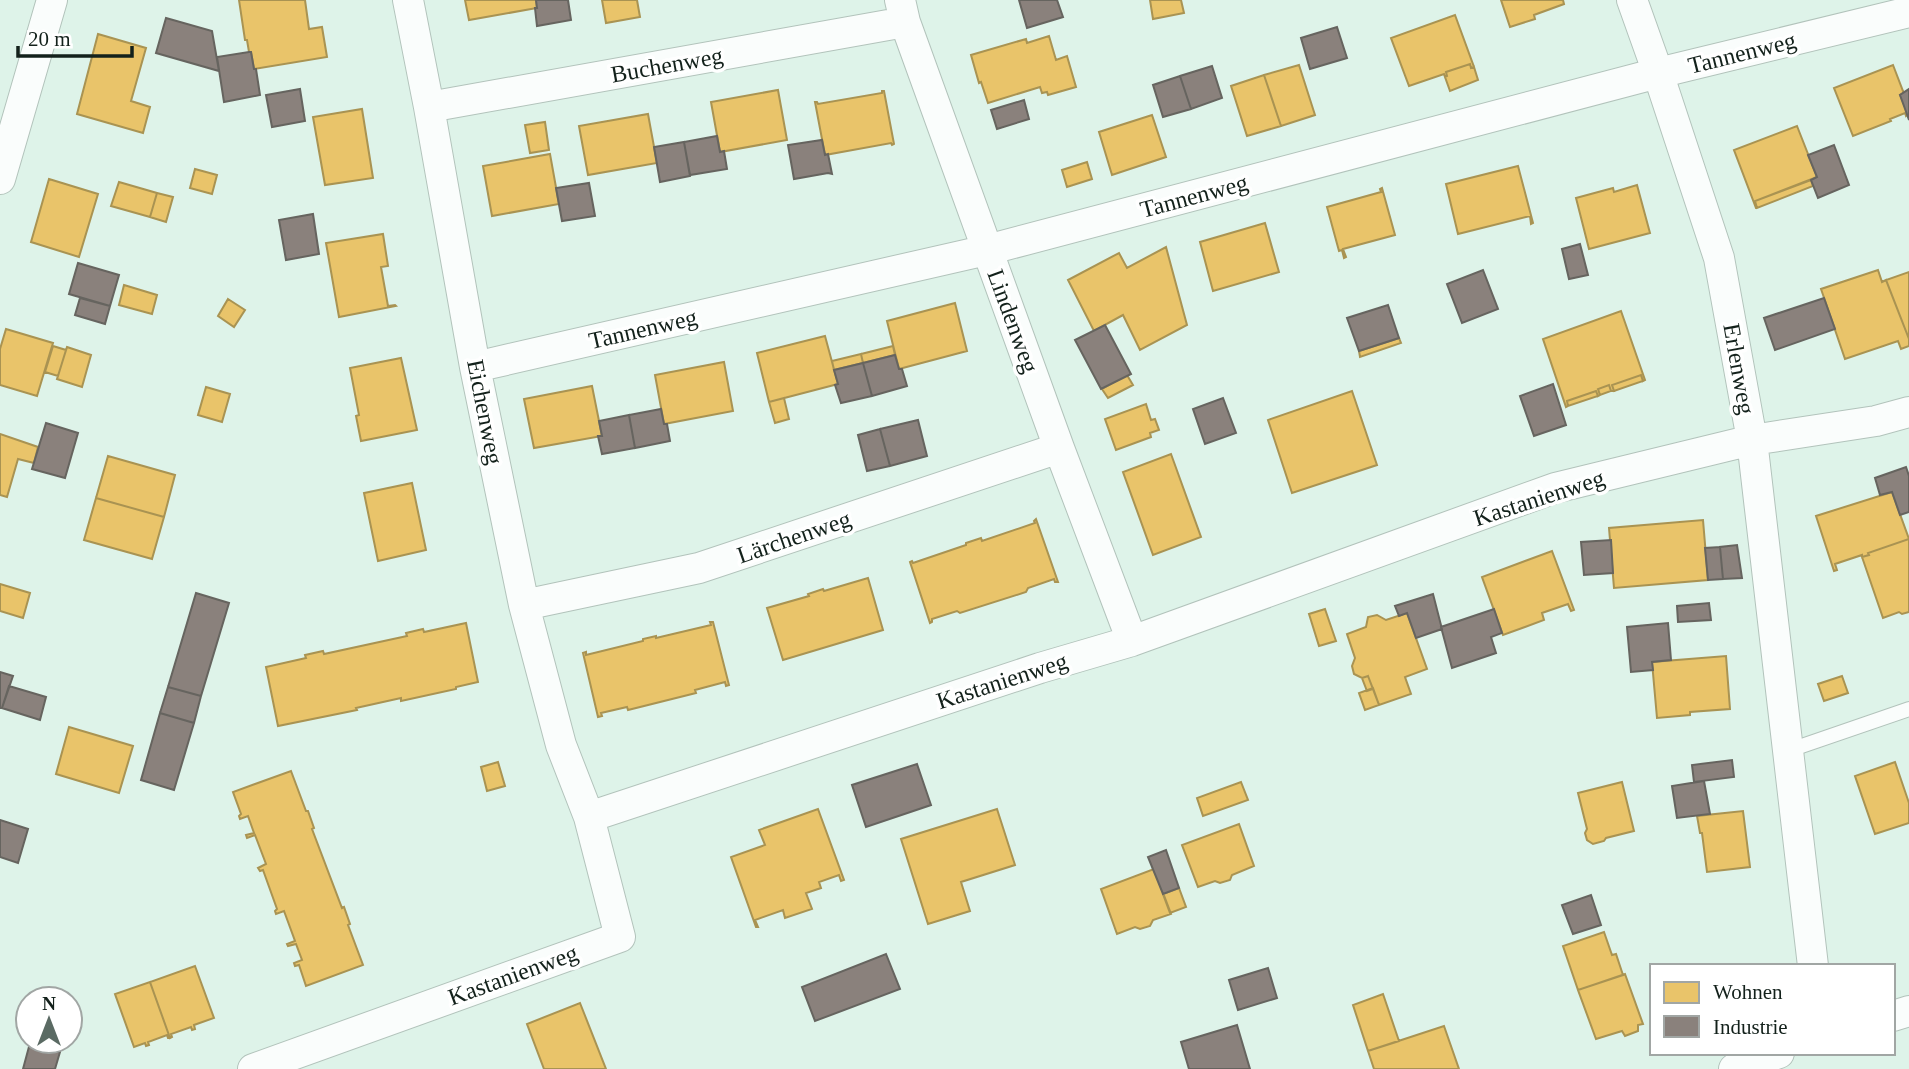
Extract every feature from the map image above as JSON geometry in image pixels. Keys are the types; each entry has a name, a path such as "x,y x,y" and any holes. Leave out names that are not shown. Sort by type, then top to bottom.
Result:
{"street":[{"path":"0,178 52,0"},
{"name":"Eichenweg","path":"408,0 475,367 524,605 561,745 590,817"},
{"name":"Erlenweg","path":"1632,0 1719,258 1752,440 1813,964"},
{"name":"Buchenweg","path":"429,107 902,11"},
{"name":"Lindenweg","path":"902,11 1059,448 1132,641"},
{"name":"Tannenweg","path":"475,367 987,250 1658,73 1909,12"},
{"name":"Kastanienweg","path":"253,1069 620,937 590,817 1040,668 1132,641 1555,488 1752,440 1876,421 1909,412"},
{"name":"Lärchenweg","path":"524,605 699,568 1059,448"},
{"path":"1734,1069 1773,1055"}],"lane":[{"path":"1787,751 1909,709"}],"building: Wohnen":[{"path":"239,0 305,0 309,29 322,27 327,57 254,69 251,52 245,40"},
{"path":"465,0 536,0 537,8 469,20"},
{"path":"602,0 637,0 640,17 606,23"},
{"path":"1150,0 1181,0 1184,13 1153,19"},
{"path":"1501,0 1563,0 1564,4 1534,15 1535,19 1510,27"},
{"path":"1455,15 1474,67 1471,68 1470,64 1446,72 1445,77 1444,74 1409,86 1391,38"},
{"path":"98,34 146,48 131,101 150,107 143,133 77,114"},
{"path":"1049,36 1056,60 1067,56 1076,87 1048,95 1047,92 1042,93 1040,87 988,103 971,55 1026,39 1027,43"},
{"path":"1470,64 1471,68 1474,67 1478,80 1450,91 1446,72"},
{"path":"1299,65 1315,115 1281,126 1264,75"},
{"path":"1893,65 1904,93 1900,95 1908,114 1853,136 1834,88"},
{"path":"1264,75 1281,126 1247,136 1231,86"},
{"path":"778,90 787,140 720,152 711,102"},
{"path":"882,91 894,144 825,155 815,102 818,104"},
{"path":"362,109 373,178 325,185 313,117"},
{"path":"648,114 657,163 588,175 579,126"},
{"path":"1152,115 1166,157 1112,175 1099,132"},
{"path":"545,122 549,150 530,153 525,125"},
{"path":"1797,126 1817,177 1755,201 1756,208 1734,150"},
{"path":"550,154 559,204 492,216 483,166"},
{"path":"1087,162 1092,179 1067,187 1062,170"},
{"path":"1518,166 1533,223 1531,224 1530,216 1458,234 1446,184"},
{"path":"195,169 217,175 212,194 190,188"},
{"path":"49,179 98,194 79,257 31,242"},
{"path":"1811,180 1813,186 1757,208 1755,201"},
{"path":"119,182 157,193 150,217 111,206"},
{"path":"1637,185 1650,233 1589,249 1576,198"},
{"path":"1382,188 1395,235 1343,249 1344,258 1342,250 1339,251 1327,207 1381,192"},
{"path":"157,193 173,197 166,222 150,217"},
{"path":"1265,223 1279,272 1213,291 1200,242"},
{"path":"383,234 388,266 381,267 388,306 396,306 339,317 326,243"},
{"path":"1166,247 1187,325 1140,350 1123,315 1094,331 1068,280 1119,253 1127,268"},
{"path":"1878,270 1882,282 1886,280 1909,339 1909,346 1901,349 1898,341 1845,359 1821,289"},
{"path":"1909,272 1909,339 1886,280"},
{"path":"124,285 157,295 152,314 119,305"},
{"path":"228,299 245,310 234,327 218,316"},
{"path":"955,303 967,351 899,369 887,321"},
{"path":"1621,311 1645,380 1643,381 1641,375 1612,385 1614,391 1611,391 1609,385 1598,389 1598,396 1596,391 1567,401 1566,407 1543,339"},
{"path":"6,329 53,343 37,396 0,385 0,349"},
{"path":"825,336 838,384 769,402 757,353"},
{"path":"1399,338 1401,343 1360,357 1359,351"},
{"path":"53,346 66,350 58,376 45,372"},
{"path":"893,346 895,355 863,363 861,354"},
{"path":"67,347 91,355 82,387 57,379"},
{"path":"861,354 863,363 834,370 832,361"},
{"path":"401,358 417,430 361,441 350,368"},
{"path":"724,362 733,411 664,424 655,375"},
{"path":"1127,375 1133,385 1108,398 1102,389"},
{"path":"1641,375 1643,381 1614,391 1612,385"},
{"path":"1609,385 1611,391 1600,395 1598,389"},
{"path":"592,386 602,436 534,448 524,399"},
{"path":"206,387 230,394 222,422 198,415"},
{"path":"1352,391 1377,465 1292,493 1268,420"},
{"path":"1596,391 1598,396 1568,406 1567,401"},
{"path":"784,398 789,419 775,423 769,402"},
{"path":"1146,404 1151,420 1155,419 1159,430 1150,433 1151,437 1116,450 1105,419"},
{"path":"0,434 38,447 34,463 18,459 7,497 0,495"},
{"path":"1171,454 1201,537 1153,555 1123,472"},
{"path":"108,456 175,475 164,517 96,498"},
{"path":"412,483 426,550 378,561 364,493"},
{"path":"1892,492 1909,539 1868,553 1869,555 1835,564 1837,570 1834,571 1816,516"},
{"path":"96,498 164,517 152,559 84,540"},
{"path":"1036,519 1058,582 1054,579 1028,588 1026,592 932,619 930,623 910,562 1035,523"},
{"path":"1703,520 1708,580 1614,588 1609,528"},
{"path":"1909,539 1909,612 1899,612 1883,618 1862,557"},
{"path":"1552,551 1574,610 1571,611 1568,604 1542,613 1544,620 1503,635 1482,577"},
{"path":"868,578 883,630 783,660 767,608 809,596 808,594 823,589 824,591"},
{"path":"0,584 30,593 23,618 0,611"},
{"path":"1325,609 1336,641 1319,646 1309,614"},
{"path":"1407,613 1427,669 1405,677 1411,694 1379,705 1368,676 1362,678 1354,674 1352,666 1355,658 1347,634 1366,627 1368,617 1377,615 1386,620"},
{"path":"710,622 713,622 729,685 726,686 725,682 695,690 696,693 628,710 627,707 601,713 602,716 598,717 583,653 586,652 586,655 643,639 711,625"},
{"path":"466,623 478,682 456,689 401,701 401,698 278,726 266,667 306,658 305,655 323,651 324,654 407,636 406,633 423,629 424,632"},
{"path":"1726,656 1730,709 1657,718 1652,662"},
{"path":"1368,676 1373,689 1367,691 1362,678"},
{"path":"1842,676 1848,693 1824,701 1818,684"},
{"path":"1373,688 1379,705 1365,710 1359,693"},
{"path":"69,727 133,746 119,793 56,774"},
{"path":"498,762 505,786 487,791 481,767"},
{"path":"1895,762 1909,803 1909,823 1875,834 1855,776"},
{"path":"291,771 342,908 344,907 363,965 306,986 299,965 295,966 294,963 302,960 296,944 287,944 295,941 284,911 276,914 277,909 263,870 258,868 266,864 255,835 247,838 246,835 254,833 248,816 240,819 241,814 233,792"},
{"path":"1241,782 1248,800 1203,816 1197,798"},
{"path":"1622,782 1634,831 1593,844 1587,840 1578,793"},
{"path":"818,809 844,880 841,881 839,875 819,882 821,888 806,893 812,909 785,918 783,910 755,920 756,927 731,857 765,845 759,830"},
{"path":"997,809 1015,865 961,882 970,911 928,924 901,839"},
{"path":"1743,811 1750,867 1707,872 1697,816"},
{"path":"1239,824 1254,866 1232,875 1230,880 1220,883 1215,881 1198,887 1182,845"},
{"path":"1154,869 1171,914 1153,920 1150,926 1140,929 1135,927 1117,934 1101,889"},
{"path":"1179,888 1186,907 1170,913 1163,894"},
{"path":"1604,932 1623,975 1578,990 1563,946"},
{"path":"195,966 214,1018 194,1025 195,1029 192,1030 191,1027 171,1034 170,1038 150,982"},
{"path":"1625,974 1643,1024 1638,1025 1638,1031 1625,1036 1622,1031 1596,1039 1578,990"},
{"path":"150,982 170,1038 167,1035 148,1042 149,1045 146,1046 145,1043 134,1047 115,994"},
{"path":"1383,994 1399,1041 1368,1051 1353,1005"},
{"path":"580,1003 606,1069 544,1069 527,1024"},
{"path":"1444,1026 1459,1069 1374,1069 1368,1051"}],"building: Industrie":[{"path":"536,0 568,0 571,20 537,26"},
{"path":"1019,0 1057,0 1063,17 1027,28"},
{"path":"166,18 212,31 219,71 156,53"},
{"path":"1337,27 1347,58 1310,69 1301,38"},
{"path":"251,52 260,95 224,102 217,57"},
{"path":"1212,66 1222,98 1191,109 1180,76"},
{"path":"1180,76 1191,109 1163,117 1153,85"},
{"path":"300,89 305,121 272,127 266,95"},
{"path":"1909,89 1909,120 1900,95"},
{"path":"1024,100 1029,119 997,129 991,110"},
{"path":"717,136 720,152 724,151 727,169 690,175 684,142"},
{"path":"822,140 832,174 794,179 788,145"},
{"path":"684,142 690,176 660,182 654,147"},
{"path":"1834,145 1849,185 1818,198 1811,180 1817,177 1808,155"},
{"path":"589,183 595,216 562,221 556,188"},
{"path":"313,214 319,254 286,260 279,220"},
{"path":"1580,244 1588,275 1569,279 1562,249"},
{"path":"78,263 119,275 110,306 69,294"},
{"path":"1483,270 1498,309 1462,323 1447,284"},
{"path":"80,298 110,306 105,324 75,315"},
{"path":"1824,298 1835,329 1775,350 1764,318"},
{"path":"1388,305 1399,338 1359,351 1347,318"},
{"path":"1105,325 1131,374 1101,389 1075,340"},
{"path":"895,355 907,386 872,396 863,363"},
{"path":"863,363 872,396 841,403 835,385 838,384 834,370"},
{"path":"1553,384 1566,425 1534,436 1520,396"},
{"path":"1223,398 1236,433 1205,444 1193,409"},
{"path":"661,409 670,441 635,448 629,415"},
{"path":"629,415 635,448 602,454 598,436 602,436 599,421"},
{"path":"918,420 927,456 890,466 880,429"},
{"path":"46,423 78,433 65,478 32,469"},
{"path":"880,429 890,466 867,471 858,435"},
{"path":"1906,467 1909,476 1909,512 1900,515 1892,492 1880,495 1875,478"},
{"path":"1611,540 1613,573 1584,575 1581,542"},
{"path":"1737,545 1742,578 1723,579 1720,547"},
{"path":"1720,547 1723,579 1708,580 1705,548"},
{"path":"196,593 229,603 201,696 168,687"},
{"path":"1433,594 1442,629 1416,638 1407,613 1399,616 1395,606"},
{"path":"1709,603 1711,620 1678,622 1677,606"},
{"path":"1494,609 1502,633 1491,637 1496,653 1452,668 1441,627"},
{"path":"1668,623 1671,660 1652,662 1653,670 1631,672 1627,627"},
{"path":"0,672 13,676 2,708 0,708"},
{"path":"9,686 46,697 40,720 2,708"},
{"path":"168,687 201,696 194,723 160,713"},
{"path":"160,713 194,723 174,790 141,780"},
{"path":"1732,760 1734,777 1694,782 1692,765"},
{"path":"917,764 931,805 866,827 852,785"},
{"path":"1704,781 1710,814 1677,818 1672,786"},
{"path":"0,820 28,829 18,863 0,857"},
{"path":"1166,850 1179,888 1163,894 1148,857"},
{"path":"1591,895 1601,925 1573,934 1562,905"},
{"path":"886,954 900,989 815,1021 802,987"},
{"path":"1268,968 1277,998 1238,1010 1229,980"},
{"path":"1237,1025 1250,1069 1189,1069 1181,1042"},
{"path":"27,1055 59,1055 55,1069 23,1069"}]}
